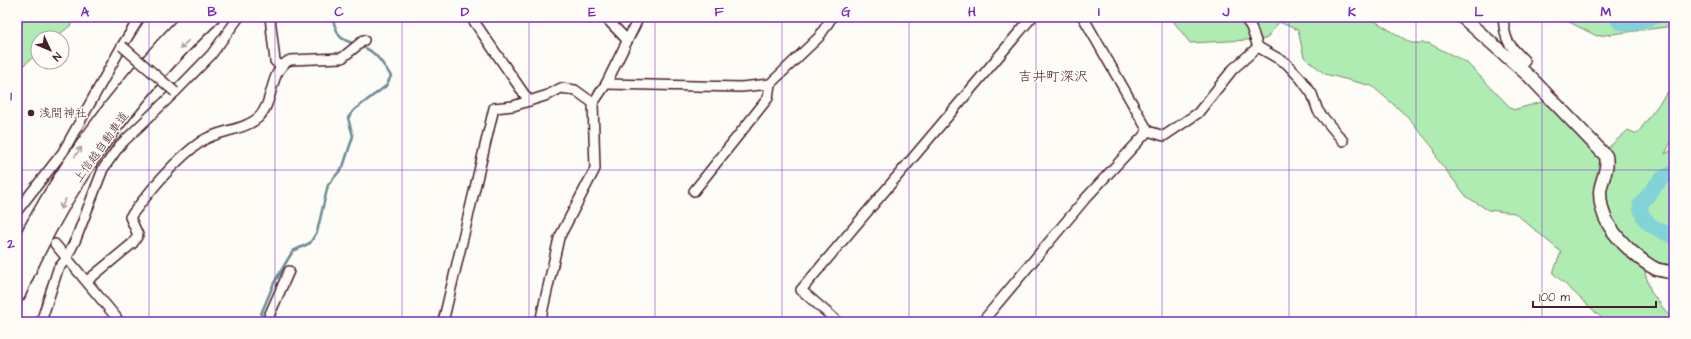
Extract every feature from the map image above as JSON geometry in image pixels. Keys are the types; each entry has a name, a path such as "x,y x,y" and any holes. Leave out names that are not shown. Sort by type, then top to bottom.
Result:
{"highway":[{"name":"上信越自動車道","path":"17,259 57,184 98,124 148,62 191,17"},
{"name":"上信越自動車道","path":"17,294 51,224 88,164 134,101 183,45 211,17"}],"street":[{"path":"17,211 63,152 122,46 140,17"},
{"path":"41,322 58,269 66,259 76,238 103,169 120,145 175,92 211,54 239,17"},
{"path":"270,17 275,61 281,67"},
{"path":"471,17 529,101"},
{"path":"605,17 627,40"},
{"path":"540,322 559,238 595,169 593,103 606,84 639,17"},
{"path":"606,84 741,87 770,84 819,37 832,17"},
{"path":"838,322 801,290 1032,17"},
{"path":"1083,17 1148,131 1164,136 1198,113 1233,69 1258,47"},
{"path":"1244,17 1251,27 1258,47 1286,63 1301,79 1312,94 1318,111 1343,141"},
{"path":"1462,17 1519,68 1606,156 1608,163 1600,191 1602,211 1608,227 1642,261 1657,269 1674,273"},
{"path":"1503,17 1505,38 1509,45 1525,61 1519,68"},
{"path":"87,281 133,243 138,235 130,217 166,172 202,141 245,125 258,118 265,109 278,70 283,63 290,60 342,58 364,40"},
{"path":"122,46 175,92"},
{"path":"694,191 768,98 770,84"},
{"path":"443,322 494,108 513,106 548,95 561,88 575,90 593,103"},
{"path":"982,322 1085,199 1148,131"},
{"path":"55,244 66,259 76,267 119,322"},
{"path":"270,322 269,316 289,271"}],"green space":[{"path":"17,17 81,17 65,30 30,30 30,60 17,71"},
{"path":"1170,17 1368,17 1411,43 1428,43 1466,62 1513,110 1542,102 1608,148 1628,130 1637,134 1674,83 1674,136 1665,154 1674,149 1674,265 1653,262 1645,273 1651,292 1674,322 1606,322 1553,273 1561,252 1515,213 1488,210 1467,197 1437,159 1434,149 1407,116 1372,86 1325,74 1304,57 1298,30 1279,22 1266,39 1190,43"},
{"path":"1559,17 1674,17 1674,26 1597,36"}],"waterway":[{"path":"331,17 339,35 344,40 356,44"},
{"path":"1617,17 1619,22 1631,24 1654,17"},
{"path":"263,322 261,314 274,283 288,259 293,251 310,243 317,232 328,185 343,167 353,136 348,118 354,110 386,86 391,76 382,62 374,54 360,46"},
{"path":"1674,172 1661,179 1640,205 1644,218 1651,226 1674,237"}],"tunnel":[{"path":"17,224 34,233"}],"place":[{"name":"浅間神社","path":"31,113"}],"district":[{"name":"吉井町深沢","path":"1053,76"}]}
